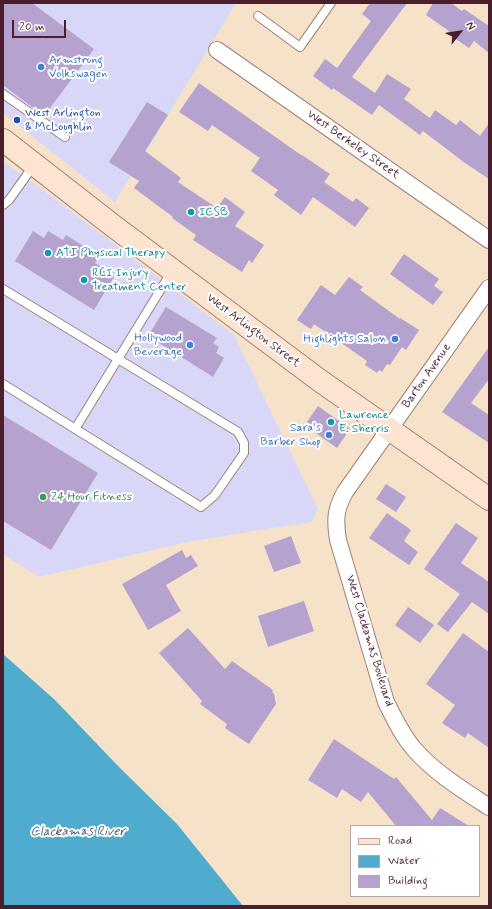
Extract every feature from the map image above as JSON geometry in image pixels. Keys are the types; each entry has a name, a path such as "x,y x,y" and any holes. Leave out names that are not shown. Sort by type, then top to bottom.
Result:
{"main road":[{"name":"West Arlington Street","path":"3,140 319,380 489,499"}],"street":[{"name":"West Berkeley Street","path":"217,50 489,240"},
{"name":"Barton Avenue","path":"338,504 489,288"},
{"name":"West Clackamas Boulevard","path":"338,504 336,523 338,540 386,702 392,715 406,738 422,758 447,779 489,807"}],"lane":[{"path":"258,16 300,47 331,3"},
{"path":"3,94 65,137"},
{"path":"3,205 9,200 34,164"},
{"path":"75,429 173,270"},
{"path":"3,289 238,432 244,443 244,453 215,495 201,507 3,384"}],"shaded area":[{"path":"3,3 236,3 115,202 3,113"},
{"path":"3,161 234,335 318,509 312,522 192,541 39,577 3,554"}],"water":[{"name":"Clackamas River","path":"3,654 55,700 118,766 177,824 243,906 3,906"}],"building":[{"name":"Armstrong Volkswagen","path":"3,3 32,3 94,49 44,116 3,85"},
{"path":"370,3 407,3 352,77 375,93 387,74 411,89 404,99 430,118 435,110 456,125 460,120 480,136 489,123 489,179 423,131 420,135 379,105 372,115 333,88 332,90 313,76 325,59 337,68 371,21 362,14"},
{"path":"433,3 451,3 462,11 464,9 489,26 489,53 474,41 469,48 447,33 449,31 426,15"},
{"path":"199,83 330,174 324,182 353,202 356,198 369,208 355,227 313,197 301,215 274,195 278,190 251,171 260,158 212,125 208,131 179,112"},
{"path":"147,102 168,115 145,151 181,178 178,182 217,208 225,197 245,212 235,226 264,245 252,263 249,260 242,272 193,240 196,235 134,188 139,181 109,162"},
{"path":"33,231 44,238 48,231 63,240 66,235 99,256 95,263 115,275 94,310 15,261"},
{"path":"404,254 439,279 434,286 443,292 433,305 390,274"},
{"path":"349,277 363,287 360,290 400,319 419,330 406,350 402,347 390,365 387,364 382,372 379,370 377,373 365,365 367,361 314,324 311,329 297,320 321,285 335,295"},
{"name":"Hollywood Beverage","path":"166,307 217,338 213,343 219,347 216,353 224,358 213,377 148,336"},
{"path":"489,347 489,379 471,403 489,415 489,443 442,412"},
{"path":"318,406 350,429 337,448 313,431 316,427 307,422"},
{"name":"24 Hour Fitness","path":"3,415 98,473 51,550 3,521"},
{"path":"386,484 406,497 396,512 376,499"},
{"path":"387,513 411,530 404,541 418,552 409,565 369,538"},
{"path":"456,523 478,538 461,563 489,582 489,614 472,602 448,632 437,624 460,594 424,569"},
{"path":"291,536 301,563 274,572 264,546"},
{"path":"182,550 186,558 191,555 198,566 166,585 181,611 148,630 122,584"},
{"path":"304,601 314,631 268,647 258,616"},
{"path":"408,607 434,625 420,643 395,625"},
{"path":"188,628 225,669 232,661 273,690 272,692 274,694 276,704 249,744 225,728 227,724 200,704 202,701 159,653"},
{"path":"463,633 489,652 489,748 468,733 465,738 442,723 455,705 426,684"},
{"path":"334,739 394,779 396,777 432,820 440,808 467,825 395,825 368,792 361,802 342,789 337,798 308,780"}],"place":[{"name":"Armstrong Volkswagen","path":"41,67"},
{"name":"West Arlington & McLoughlin","path":"17,120"},
{"name":"ICSB","path":"191,212"},
{"name":"ATI Physical Therapy","path":"48,253"},
{"name":"RCI Injury Treatment Center","path":"84,280"},
{"name":"Highlights Salon","path":"395,339"},
{"name":"Hollywood Beverage","path":"190,345"},
{"name":"Lawrence E. Sherris","path":"331,422"},
{"name":"Sara's Barber Shop","path":"329,435"},
{"name":"24 Hour Fitness","path":"43,497"}]}
